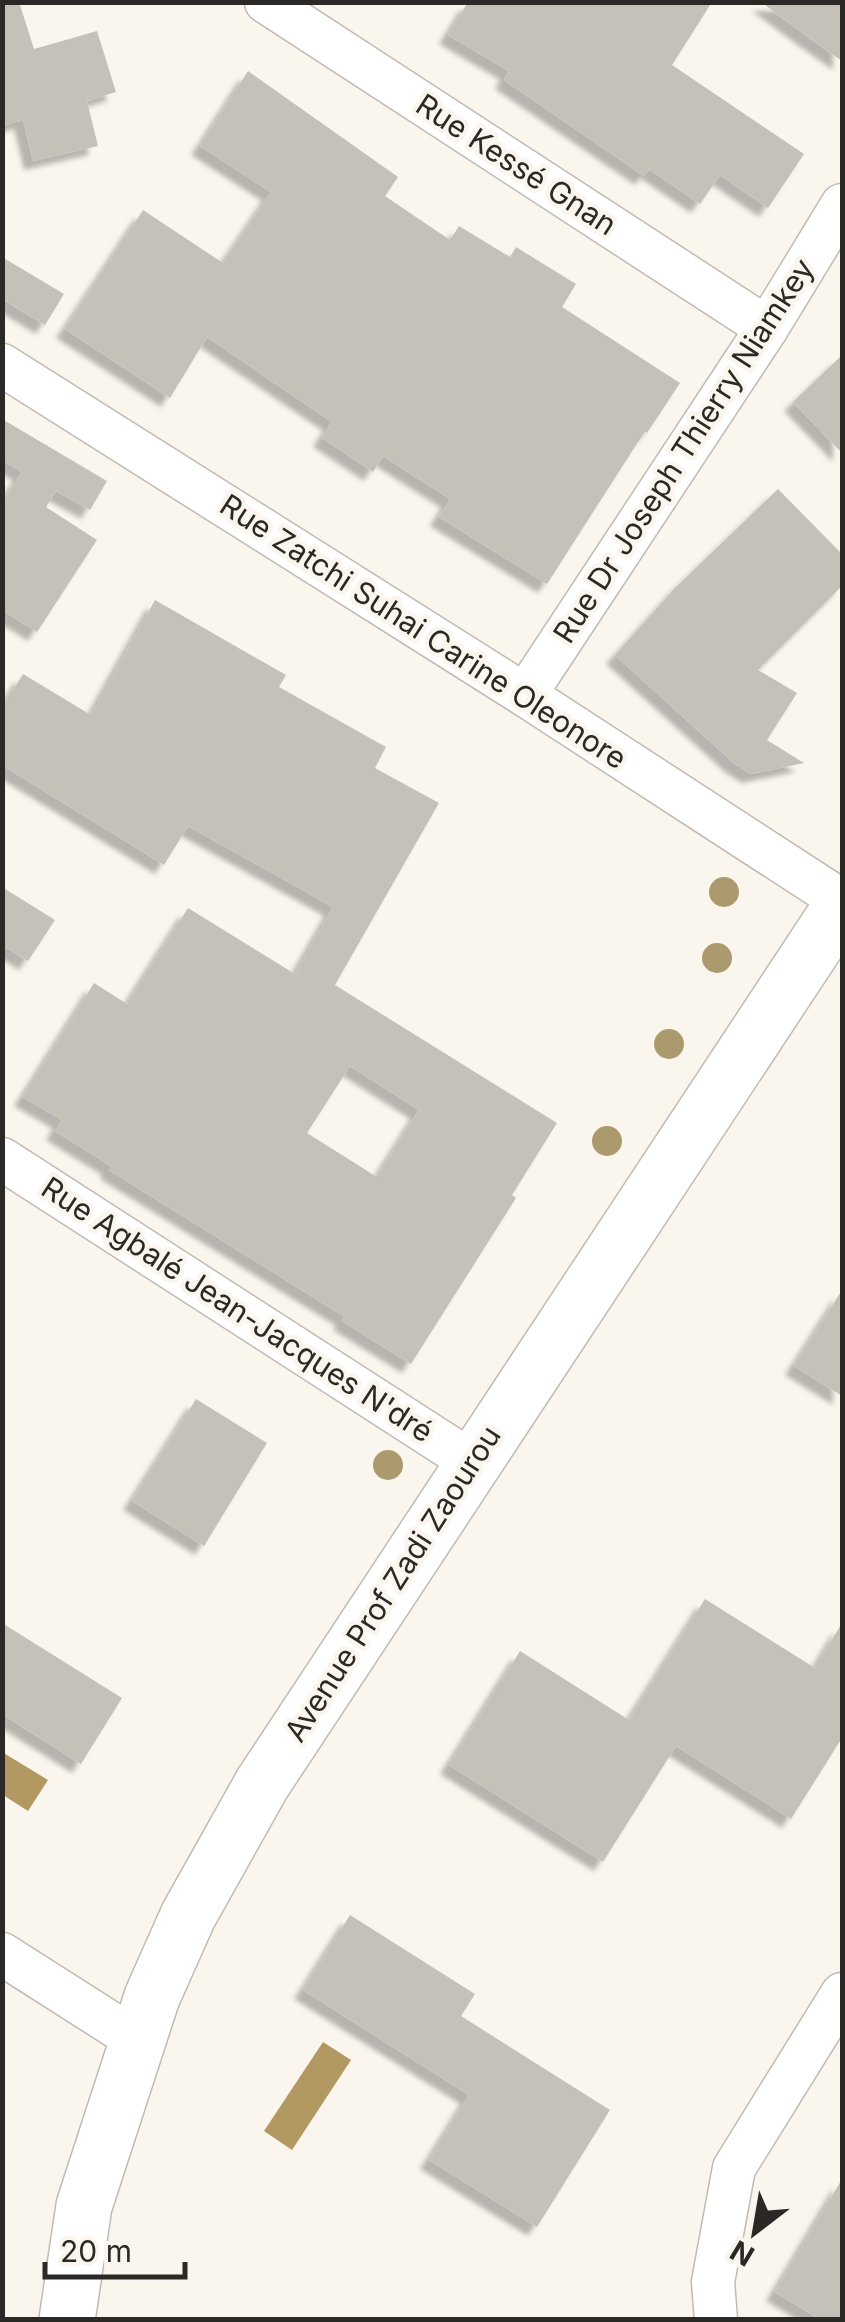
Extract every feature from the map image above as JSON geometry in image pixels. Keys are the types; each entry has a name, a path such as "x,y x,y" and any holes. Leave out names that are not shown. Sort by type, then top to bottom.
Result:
{"main road":[{"name":"Avenue Prof Zadi Zaourou","path":"67,2320 84,2206 152,1997 188,1916 262,1784 842,903"}],"street":[{"name":"Rue Kessé Gnan","path":"266,2 767,328"},
{"name":"Rue Dr Joseph Thierry Niamkey","path":"525,695 767,328 842,205"},
{"name":"Rue Zatchi Suhai Carine Oleonore","path":"2,365 525,695 842,903"},
{"name":"Rue Agbalé Jean-Jacques N'dré","path":"2,1158 472,1462"},
{"path":"2,1954 137,2040"},
{"path":"716,2320 713,2282 734,2168 842,1994"}],"shaded area":[{"path":"2,1752 48,1780 28,1811 3,1795"},
{"path":"323,2042 351,2060 292,2150 264,2131"}],"building":[{"path":"2,2 19,2 34,49 97,31 116,92 87,101 98,146 33,161 23,120 2,126"},
{"path":"468,2 712,2 672,65 804,154 768,208 720,175 700,204 649,169 644,176 504,80 509,71 448,35"},
{"path":"761,2 842,2 842,61 808,37"},
{"path":"248,71 398,177 385,196 450,240 459,226 510,257 516,247 576,284 562,307 680,383 547,584 439,517 450,499 383,456 373,472 322,438 332,422 207,337 170,398 65,329 143,210 223,263 271,192 200,146"},
{"path":"2,257 64,294 45,325 2,299"},
{"path":"842,355 842,453 793,402"},
{"path":"2,419 107,481 90,510 56,491 46,507 97,540 37,632 2,610 2,503 22,472 2,460"},
{"path":"778,489 842,554 842,586 758,670 797,693 767,740 804,763 751,774 735,764 615,655 675,588"},
{"path":"155,600 286,675 279,687 386,747 375,768 439,803 335,985 557,1123 512,1195 516,1198 411,1364 342,1321 345,1317 109,1170 111,1166 55,1131 62,1120 23,1097 94,983 127,1004 188,908 295,974 333,907 188,826 164,865 2,765 2,707 23,674 91,715","holes":["350,1066 419,1110 377,1177 307,1133"]},
{"path":"2,887 55,920 28,961 2,945"},
{"path":"842,1290 842,1396 794,1366"},
{"path":"196,1399 267,1443 204,1546 132,1501"},
{"path":"705,1599 815,1668 842,1623 842,1738 791,1819 676,1746 603,1862 449,1765 520,1651 629,1720"},
{"path":"2,1623 122,1698 81,1764 2,1714"},
{"path":"350,1915 475,1994 461,2016 610,2110 537,2227 429,2160 469,2095 303,1990"},
{"path":"842,2179 842,2320 821,2320 775,2292"}]}
